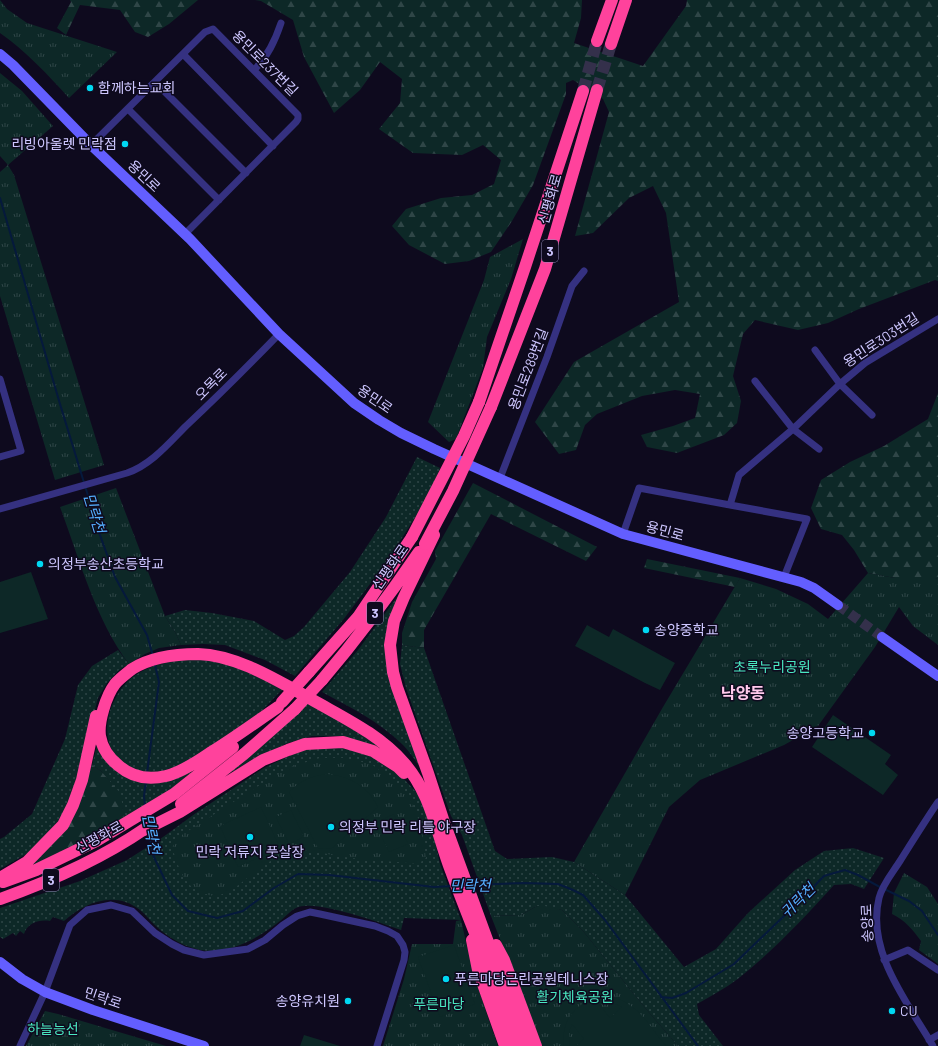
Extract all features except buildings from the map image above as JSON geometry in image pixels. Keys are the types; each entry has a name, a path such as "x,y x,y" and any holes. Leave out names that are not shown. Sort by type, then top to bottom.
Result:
{"highway":[{"path":"597,42 612,0"},
{"path":"611,44 626,0"},
{"name":"신평화로","path":"0,899 42,884 100,856 179,809 295,709 322,680 371,619 427,545 491,407 545,269 597,90"},
{"name":"신평화로","path":"0,883 36,870 96,841 174,794 241,741 280,704 358,617 412,537 464,436 479,402 583,91"},
{"path":"427,545 398,608 392,633 391,659 397,687 428,773 440,822"},
{"path":"280,704 205,757 184,770 168,776 148,778 127,773 112,760 104,747 100,735 101,718 115,684 132,667 147,656 200,648 224,651 252,660 287,677 360,718 385,734 406,753 424,782 440,822 470,908 526,1046"},
{"path":"0,878 27,862 63,824 73,805 82,780 88,757 90,739 102,697 110,682 120,671 132,667"},
{"path":"179,809 252,767 288,750 306,744 343,742 373,751 398,767 415,786 440,822"},
{"path":"470,908 478,970 505,1046"},
{"path":"470,908 516,1046"},
{"path":"470,908 504,960 536,1046"}],"street":[{"path":"254,70 264,60 271,49 281,22"},
{"name":"용민로237번길","path":"91,145 206,32 213,30 298,115 298,119 184,235"},
{"name":"용민로","path":"0,54 13,65 91,145 184,235 280,334 354,403 379,420 400,433 623,534 800,582 814,588 838,605"},
{"path":"183,54 273,146"},
{"path":"155,82 246,173"},
{"path":"128,109 220,200"},
{"name":"용민로289번길","path":"500,478 547,357 572,286 584,271"},
{"name":"용민로303번길","path":"730,505 739,475 793,429 840,384 865,363 938,319"},
{"name":"오목로","path":"0,509 142,467 161,451 280,334"},
{"name":"용민로303번길","path":"815,350 840,384 872,415"},
{"path":"0,379 21,451 0,457"},
{"path":"755,381 793,429 819,449"},
{"path":"0,412 8,410"},
{"path":"623,534 639,488 807,519 784,577"},
{"path":"882,637 938,676"},
{"name":"송양로","path":"931,1043 889,972 884,960 878,935 877,911 881,892 888,879 938,802"},
{"path":"20,1046 45,992 70,925 87,910 111,905 132,911 155,933 172,944 184,950 204,955 248,949 265,940 297,916 310,912 374,926 388,931 397,936 403,945 405,952 404,960 377,1046"},
{"path":"884,960 908,950 938,970"},
{"name":"민락로","path":"0,962 22,979 45,992 93,1010 204,1046"},
{"path":"931,1043 938,1035"}],"green space":[{"path":"0,0 7,9 27,23 117,52 69,98 28,55 0,33"},
{"path":"70,0 198,0 169,24 148,37 135,32 120,10 80,5 66,35 57,28 71,2"},
{"path":"255,0 582,0 581,18 574,43 643,66 686,6 687,0 938,0 938,281 935,280 859,309 828,323 798,330 755,320 743,334 733,376 741,401 737,423 724,435 677,453 647,447 641,435 695,418 700,394 675,390 642,396 597,414 585,425 576,450 559,454 535,422 574,362 679,302 666,213 653,186 629,198 593,233 575,236 609,112 603,99 573,80 566,83 566,94 533,185 512,221 491,252 469,261 445,264 409,245 392,226 406,209 441,198 472,195 494,184 501,160 483,145 462,155 413,153 379,129 400,103 402,79 380,62 360,90 334,113 304,57 293,20 261,1"},
{"path":"0,73 22,91 53,126 8,165 0,156"},
{"path":"8,165 14,175 104,465 55,480 0,296 0,172"},
{"path":"523,239 511,279 487,337 483,368 456,439 449,442 428,422 484,280 490,257"},
{"path":"938,393 938,579 895,578 868,573 854,550 842,535 821,529 811,508 821,480 850,462 884,446 928,419"},
{"path":"417,457 440,468 428,497 388,560 343,620 295,676 265,660 225,645 181,645 165,616 185,610 212,613 254,621 285,640 294,636 304,627 350,572 386,517"},
{"path":"473,483 597,547 586,561 491,514 424,630 424,648 402,645 402,633 412,602 436,559 435,551"},
{"path":"116,488 165,616 181,645 159,648 145,654 129,664 117,647 98,609 81,568 60,507"},
{"path":"647,559 740,578 735,587 644,568"},
{"path":"31,572 48,619 0,633 0,582"},
{"name":"초록누리공원","path":"868,573 895,578 938,579 938,645 913,626 899,607 875,647 818,726 784,745 700,780 669,807 625,895 574,862 663,707 740,578 776,589 808,604 828,619"},
{"path":"403,589 390,633 422,770 406,748 385,729 322,692 358,650"},
{"path":"587,625 609,637 613,629 675,663 660,690 575,646"},
{"path":"402,645 424,648 495,851 507,859 552,857 574,862 625,895 684,967 716,949 748,913 795,870 824,851 853,848 884,858 864,889 851,884 834,885 788,933 752,967 729,985 697,1004 699,1015 723,1046 678,1046 583,931 562,910 537,906 521,915 491,916 462,835 451,816 406,688 400,664"},
{"path":"118,650 129,664 119,670 107,683 98,698 79,772 65,811 50,832 30,852 0,869 0,839 32,814 65,739 78,685 92,666"},
{"path":"192,658 228,664 284,688 246,726 224,742 168,771 151,773 137,772 118,759 111,749 108,736 108,723 111,709 116,697 124,685 141,672 162,664"},
{"path":"306,703 315,704 395,757 340,736 312,736 288,743 262,755 230,773 228,772"},
{"path":"833,715 891,755 885,764 898,775 883,795 812,747"},
{"path":"99,736 120,773 184,775 201,768 189,778 124,820 120,794 101,771 92,765"},
{"path":"336,746 378,757 405,780 417,793 431,824 440,864 461,920 404,918 401,930 379,922 331,909 317,906 305,906 294,909 272,927 248,942 221,950 204,951 189,947 175,940 163,932 140,910 130,904 111,900 100,901 81,908 64,921 53,917 50,921 38,921 34,923 28,927 24,934 20,931 16,936 13,933 3,939 0,937 0,908 80,881 127,860 264,768 303,750"},
{"path":"320,758 344,758 371,764 395,781 409,797 421,825 426,858 418,864 336,856 320,852 303,851 287,854 271,861 232,890 224,893 207,895 190,885 181,872 172,848 177,838 271,778 293,766"},
{"path":"92,765 101,771 121,794 124,820 96,836 24,869 79,799"},
{"name":"의정부 민락 리틀 야구장","path":"327,774 343,777 357,783 369,793 378,807 331,849 318,848 289,792 306,780"},
{"name":"민락 저류지 풋살장","path":"261,807 280,848 238,867 220,826"},
{"path":"291,810 304,837 289,844 276,817"},
{"path":"394,814 408,844 389,852 375,823"},
{"path":"904,873 927,887 938,904 938,964 919,950 921,941 912,929 897,916 892,914 894,893"},
{"name":"활기체육공원","path":"537,906 545,906 562,910 583,931 678,1046 542,1046 491,916 521,915"},
{"name":"푸른마당","path":"461,920 477,984 498,1046 383,1046 404,979 412,944 453,944 456,921"},
{"name":"푸른마당근린공원테니스장","path":"454,945 475,1004 440,1017 418,957"},
{"path":"603,996 614,998 632,1006 666,1046 576,1046 584,1039 572,1024 569,1032 570,1046 564,1046 565,1028 568,1020 579,1007 594,998","holes":["598,1003 613,1003 622,1007 610,1018"]},
{"name":"하늘능선","path":"45,1011 58,1014 166,1046 26,1046"},
{"path":"304,1035 340,1046 300,1046"}],"waterway":[{"name":"민락천","path":"0,198 100,535 115,577 147,635 153,656"},
{"name":"민락천","path":"147,773 159,682 155,665"},
{"name":"민락천","path":"145,806 144,796 146,781"},
{"name":"민락천","path":"147,815 148,824"},
{"name":"민락천","path":"149,832 153,855 172,895 188,911 217,918 243,911 274,888 298,874 329,875 434,887 452,886"},
{"name":"귀락천","path":"661,997 672,998 686,993 734,964 824,876 845,870 909,901 922,911 938,935"},
{"name":"민락천","path":"472,885 524,883 558,884 583,895 605,920 698,1046"}],"tunnel":[{"path":"583,91 597,41"},
{"path":"597,90 611,44"},
{"path":"838,605 882,637"}],"place":[{"name":"함께하는교회","path":"90,88"},
{"name":"리빙아울렛 민락점","path":"125,144"},
{"name":"의정부송산초등학교","path":"40,564"},
{"name":"송양중학교","path":"646,630"},
{"name":"송양고등학교","path":"872,733"},
{"name":"의정부 민락 리틀 야구장","path":"331,827"},
{"name":"민락 저류지 풋살장","path":"250,837"},
{"name":"푸른마당근린공원테니스장","path":"446,979"},
{"name":"송양유치원","path":"348,1001"},
{"name":"CU","path":"892,1011"}],"district":[{"name":"낙양동","path":"743,693"}]}
